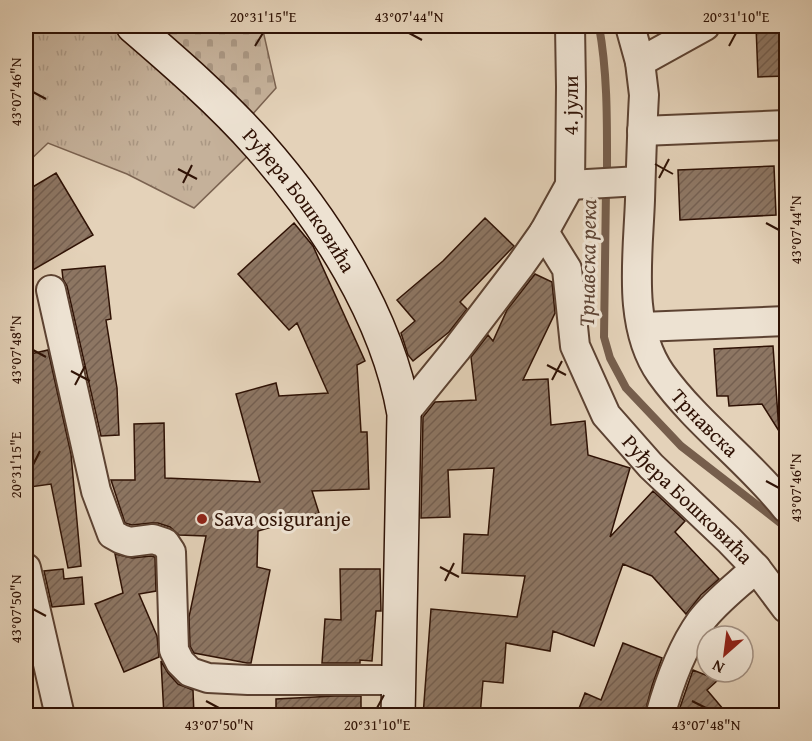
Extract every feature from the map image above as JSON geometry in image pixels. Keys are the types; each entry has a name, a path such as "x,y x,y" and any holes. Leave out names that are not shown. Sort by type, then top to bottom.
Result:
{"main road":[{"name":"Руђера Бошковића","path":"133,26 213,98 259,145 334,244 359,286 378,327 399,389 404,414 398,716"}],"street":[{"name":"4. јули","path":"570,26 577,185"},
{"name":"Трнавска","path":"630,26 644,95 642,130 632,182 637,304 646,344 660,373 685,404 751,468 786,508"},
{"path":"639,62 705,26"},
{"path":"642,130 786,125"},
{"path":"404,414 477,323 577,185 632,182"},
{"name":"Руђера Бошковића","path":"544,232 567,270 575,346 606,416 651,466 756,568 786,608"},
{"path":"51,290 96,491 112,534 130,542 153,538 165,543 171,552 174,650 180,662 189,672 208,678 399,681"},
{"path":"642,327 786,321"},
{"path":"26,568 60,716"},
{"name":"Руђера Бошковића","path":"660,716 667,692 686,647 702,619 756,568"}],"green space":[{"path":"26,26 133,26 259,145 194,208 127,174 48,143 26,164"},
{"path":"133,26 262,26 276,88 241,127"}],"building":[{"path":"756,26 786,26 786,76 758,77"},
{"path":"774,166 776,215 680,220 678,170"},
{"path":"56,173 93,235 26,274 26,191"},
{"path":"485,218 514,246 460,302 467,309 449,332 413,361 408,355 401,333 415,321 397,300 443,261"},
{"path":"294,223 313,246 365,361 357,365 361,432 367,432 369,489 312,491 319,513 258,531 257,567 270,570 251,663 247,663 194,653 190,646 189,617 206,536 179,535 170,527 158,523 132,525 125,523 111,480 135,480 134,424 164,423 165,478 260,482 236,394 276,383 279,396 328,393 297,323 289,330 238,274"},
{"path":"105,266 111,319 106,320 117,388 119,435 101,436 62,270"},
{"path":"535,274 552,282 555,313 523,380 548,379 551,425 585,421 588,455 630,468 610,537 653,491 685,521 675,532 719,579 701,595 686,614 652,576 623,564 594,646 553,631 550,651 506,643 503,683 483,681 480,716 423,716 431,609 517,617 525,576 462,573 464,534 488,535 494,468 448,470 450,517 421,518 423,417 435,402 476,400 471,357 488,335 493,341 507,310"},
{"path":"773,346 779,431 762,404 729,406 728,396 717,396 714,349"},
{"path":"48,350 71,454 81,566 68,568 51,484 30,487 26,461 26,355"},
{"path":"115,554 132,558 155,557 156,591 139,594 157,636 159,657 124,672 95,604 123,593"},
{"path":"63,569 64,579 82,577 84,604 52,607 44,571"},
{"path":"340,569 380,569 381,611 376,611 372,661 322,663 325,619 341,620"},
{"path":"623,643 662,658 644,716 576,716 585,693 601,700"},
{"path":"161,661 178,684 193,690 194,716 164,716"},
{"path":"693,670 695,671 695,684 714,684 707,690 729,716 677,716"},
{"path":"361,696 361,716 276,716 276,699"}],"waterway":[{"name":"Трнавска река","path":"599,26 605,82 607,177"},
{"name":"Трнавска река","path":"606,189 604,337 610,358 626,388 681,446 783,525 786,531"}],"place":[{"name":"Sava osiguranje","path":"202,519"}]}
